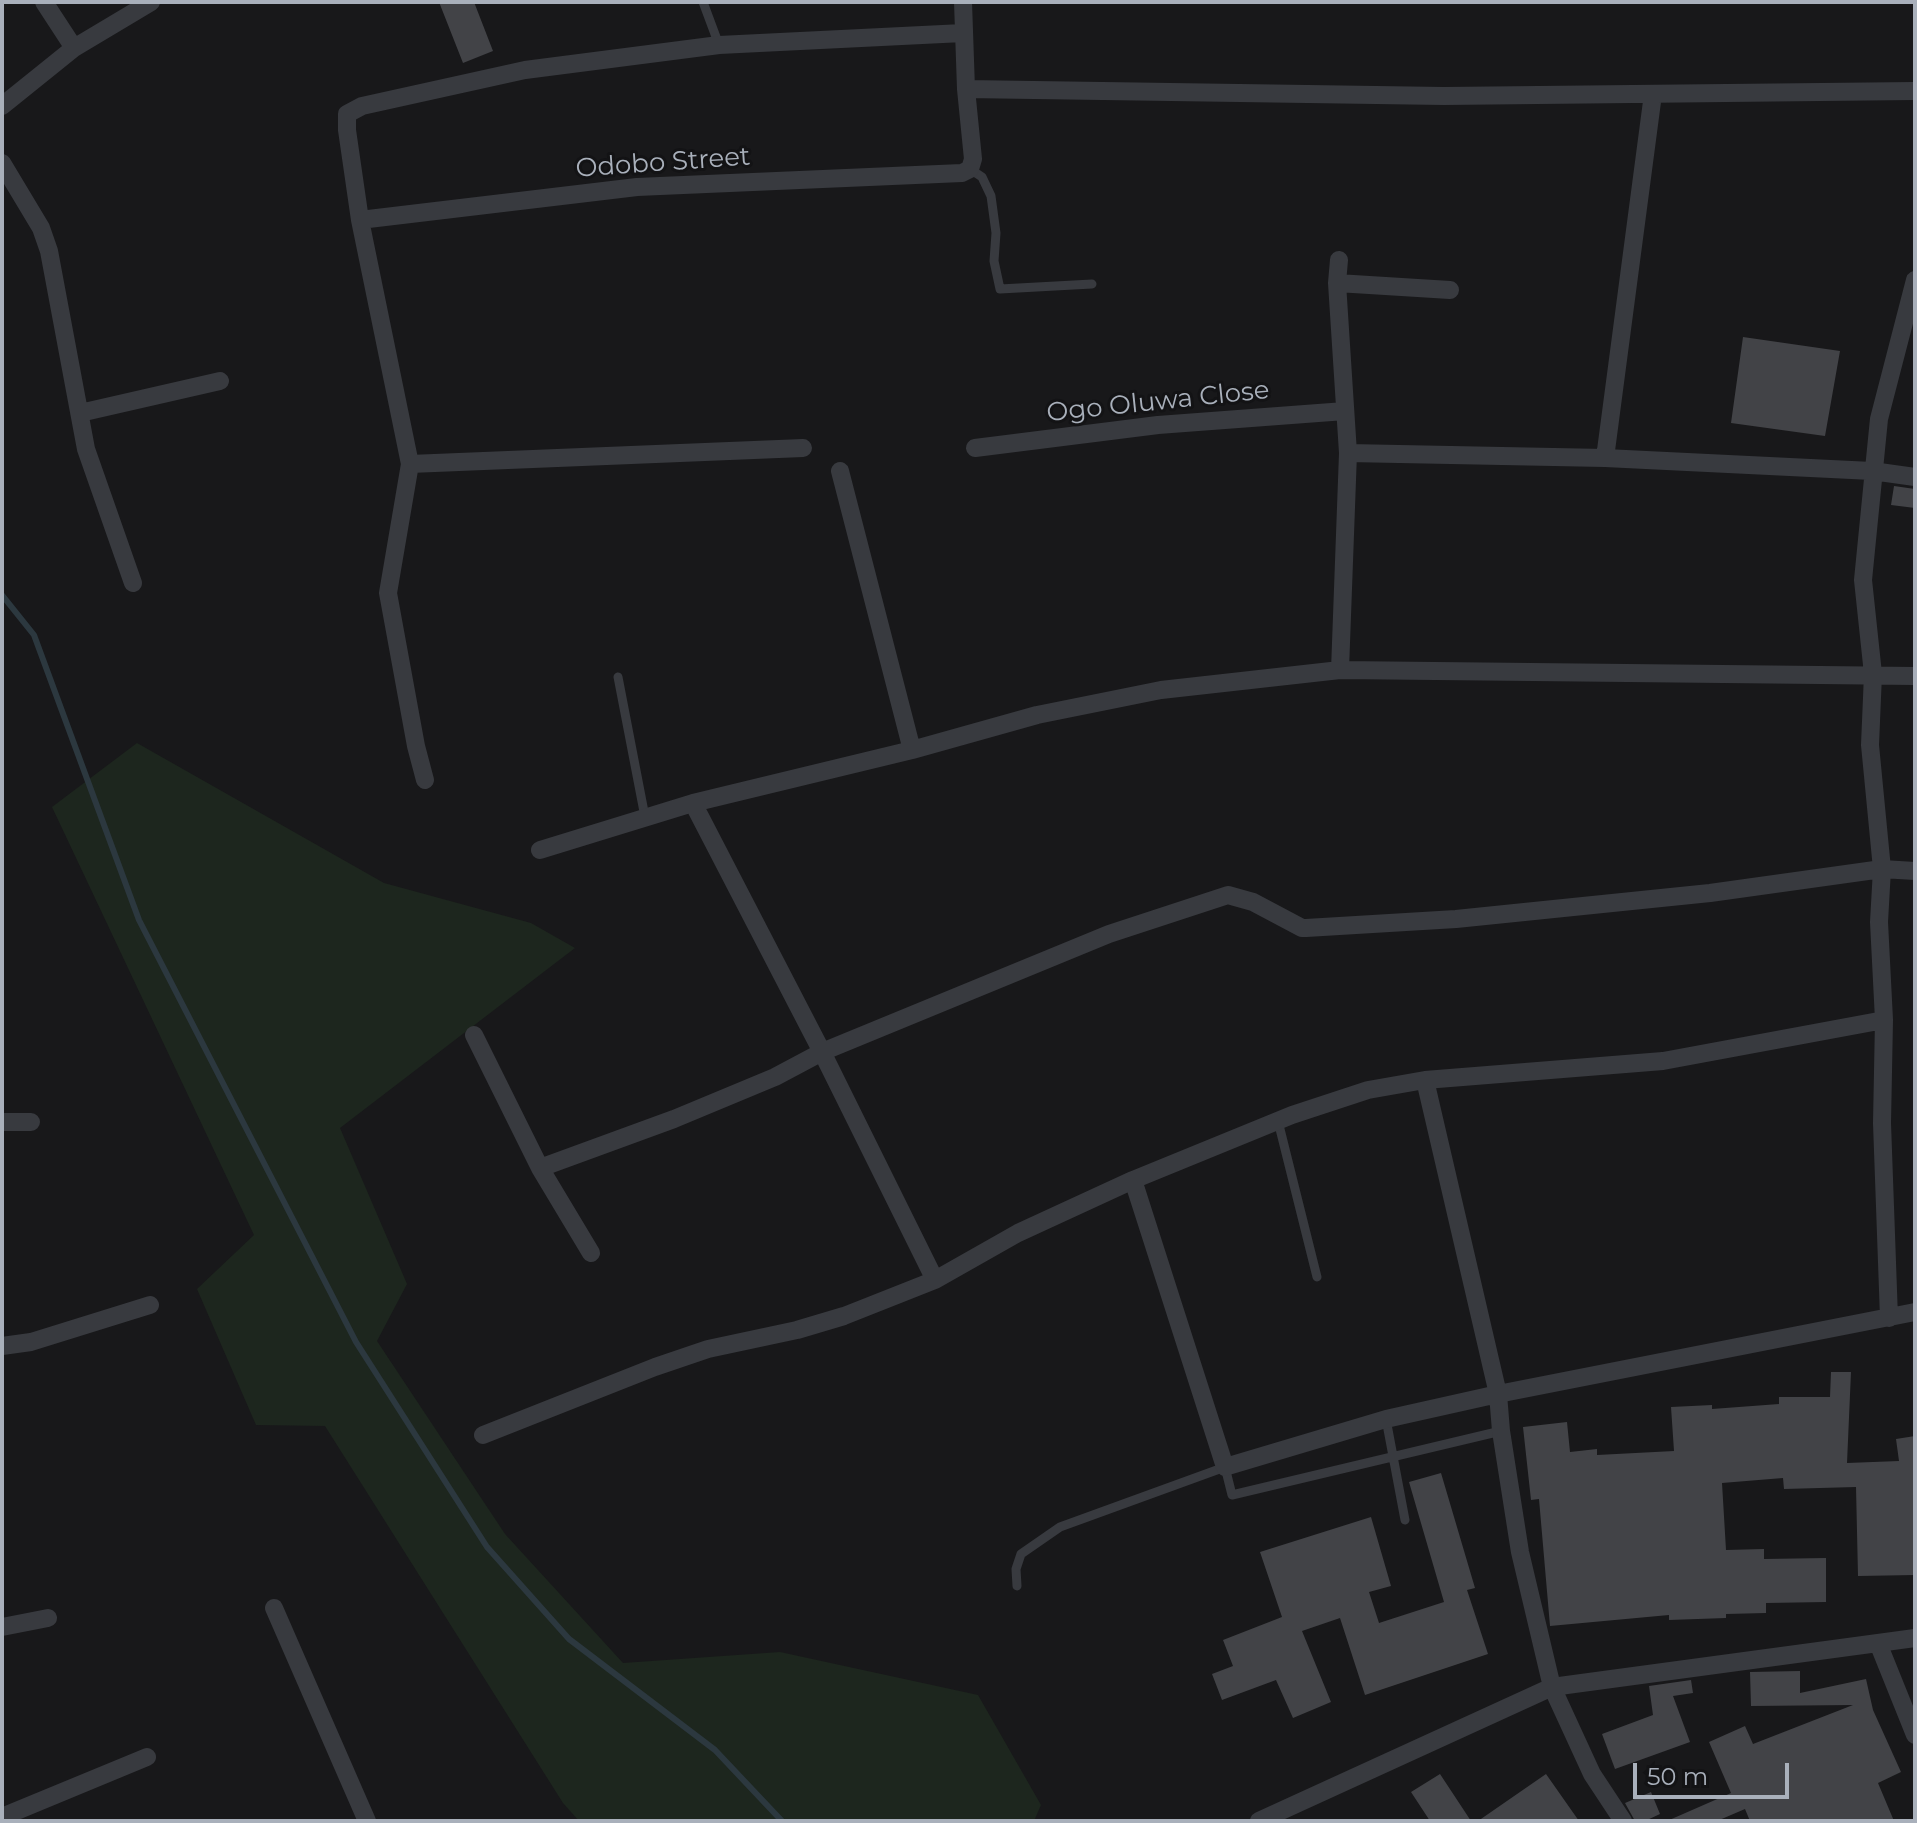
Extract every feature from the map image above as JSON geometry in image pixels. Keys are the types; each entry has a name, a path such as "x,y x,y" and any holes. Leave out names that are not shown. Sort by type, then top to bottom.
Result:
{"street":[{"path":"44,2 74,48"},
{"path":"2,106 74,48 151,2"},
{"path":"963,2 966,89 973,159 970,169"},
{"path":"425,780 388,593 410,464 360,220 347,114 362,106 525,70 719,45 963,33"},
{"path":"966,89 1444,96 1915,91"},
{"path":"1605,458 1653,94"},
{"path":"2,163 41,228 49,251 86,449 133,583"},
{"name":"Odobo Street","path":"360,220 637,187 962,173 970,169"},
{"path":"1339,260 1337,283 1348,453 1340,670"},
{"path":"1889,1318 1887,1192 1882,1123 1884,1020 1879,922 1882,869 1870,745 1873,674 1863,580 1879,419 1915,280"},
{"path":"1337,283 1450,290"},
{"path":"80,413 220,381"},
{"name":"Ogo Oluwa Close","path":"975,448 1158,425 1345,411"},
{"path":"410,464 803,448"},
{"path":"1348,453 1605,458 1872,471 1915,477"},
{"path":"840,471 912,750"},
{"path":"540,850 693,803 912,750 1037,715 1161,690 1340,670 1915,676"},
{"path":"693,803 935,1280"},
{"path":"540,1168 703,1107 775,1077 822,1052 1109,934 1228,895 1253,902 1302,928 1519,913 1710,893 1882,869 1915,871"},
{"path":"483,1435 708,1349 797,1330 844,1316 935,1280 1018,1233 1133,1180 1278,1121 1368,1090 1425,1080 1663,1061 1884,1020"},
{"path":"474,1035 540,1168 591,1253"},
{"path":"1425,1080 1498,1394 1520,1552 1552,1687 1592,1774 1623,1821"},
{"path":"2,1122 31,1122"},
{"path":"1133,1180 1225,1467 1386,1419 1915,1312"},
{"path":"2,1346 31,1342 150,1305"},
{"path":"274,1608 367,1821"},
{"path":"2,1627 48,1618"},
{"path":"1259,1821 1280,1817 1552,1687 1915,1638"},
{"path":"1878,1643 1915,1735"},
{"path":"2,1817 147,1757"}],"lane":[{"path":"703,2 719,45"},
{"path":"970,169 982,177 991,196 996,233 994,261 1000,289 1092,284"},
{"path":"618,677 645,817"},
{"path":"1278,1121 1317,1277"},
{"path":"1386,1419 1405,1520"},
{"path":"1017,1586 1016,1569 1021,1554 1060,1527 1225,1467 1232,1495 1501,1431"}],"shaded area":[{"path":"137,743 384,883 531,923 575,948 340,1128 407,1284 377,1341 505,1534 623,1663 780,1652 978,1695 1041,1805 1034,1821 579,1821 563,1803 325,1426 256,1425 197,1289 254,1235 52,807"}],"building":[{"path":"439,2 474,2 493,51 463,63"},
{"path":"1743,337 1840,351 1825,436 1731,423"},
{"path":"1894,486 1915,489 1915,508 1891,505"},
{"path":"1831,1372 1851,1372 1847,1463 1899,1461 1896,1439 1915,1436 1915,1575 1858,1576 1856,1487 1784,1489 1783,1478 1722,1483 1726,1550 1764,1549 1764,1559 1826,1558 1826,1602 1766,1603 1766,1613 1726,1614 1726,1618 1669,1620 1669,1615 1550,1626 1539,1499 1531,1500 1523,1427 1567,1422 1570,1452 1597,1449 1597,1455 1674,1451 1671,1407 1712,1405 1712,1409 1779,1404 1779,1397 1830,1397"},
{"path":"1441,1473 1475,1588 1467,1590 1488,1654 1365,1695 1340,1618 1302,1631 1331,1702 1293,1718 1276,1680 1222,1700 1212,1674 1233,1666 1223,1640 1282,1617 1260,1552 1371,1517 1391,1586 1369,1592 1379,1623 1444,1602 1409,1482"},
{"path":"1800,1671 1800,1693 1866,1679 1873,1710 1901,1772 1878,1783 1894,1821 1750,1821 1745,1809 1717,1821 1667,1821 1731,1793 1709,1742 1745,1726 1753,1744 1853,1705 1751,1706 1750,1672"},
{"path":"1691,1680 1693,1693 1673,1696 1690,1742 1615,1769 1602,1734 1653,1715 1649,1686"},
{"path":"1440,1774 1471,1821 1430,1821 1411,1792"},
{"path":"1546,1774 1579,1821 1478,1821"},
{"path":"1651,1792 1660,1814 1645,1821 1635,1821 1625,1803"}],"waterway":[{"path":"2,595 34,635 139,920 356,1342 487,1547 569,1639 715,1750 782,1821"}]}
